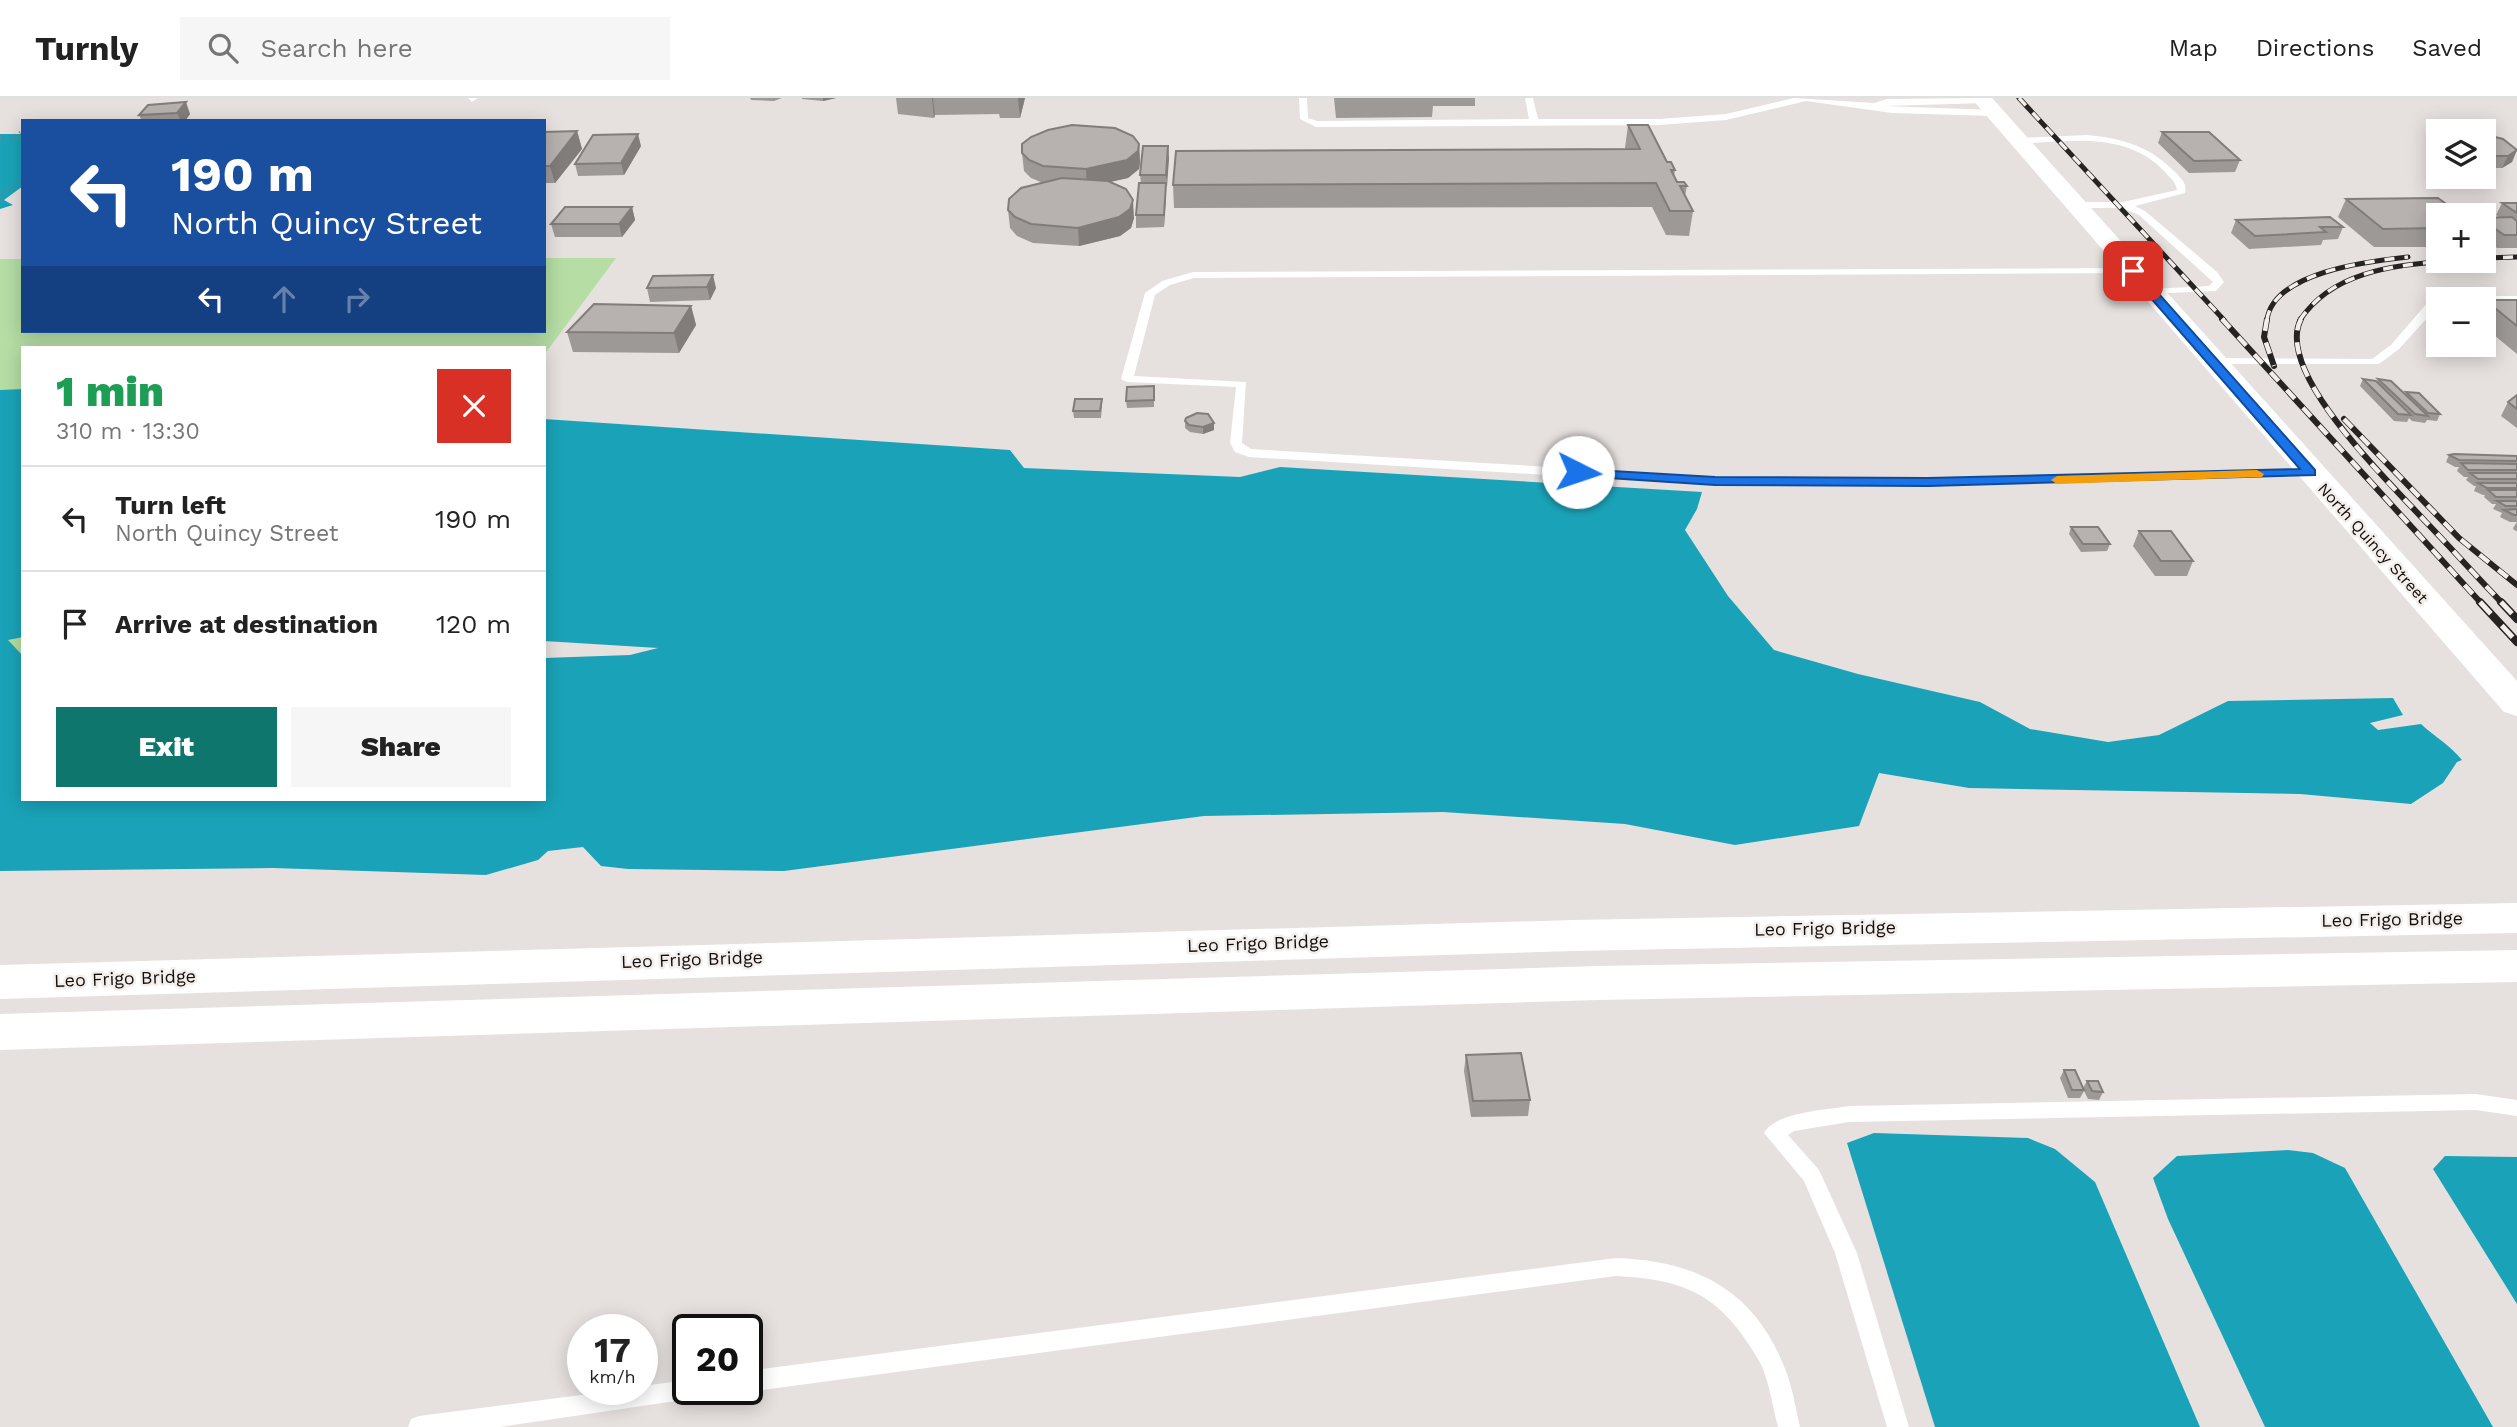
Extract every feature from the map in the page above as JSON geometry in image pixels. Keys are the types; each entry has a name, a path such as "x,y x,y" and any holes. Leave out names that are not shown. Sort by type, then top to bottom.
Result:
{"main road":[{"name":"North Quincy Street","path":"1987,104 2517,704"},
{"name":"Leo Frigo Bridge","path":"0,982 833,954 1760,929 2517,918"},
{"path":"0,1032 1503,985 1906,975 2517,966"}],"lane":[{"path":"1303,98 1304,119 1316,124 1658,122 1726,117 1801,99 1892,110 1987,104"},
{"path":"1529,98 1534,122"},
{"path":"1751,98 1758,111"},
{"path":"1874,106 1887,102 1987,104"},
{"path":"2019,141 2123,141 2151,154 2181,184 2182,191 2169,196 2123,205 2075,205"},
{"path":"2123,205 2142,212 2219,282 2212,289 2151,292"},
{"path":"2133,271 1193,275 1166,283 1150,293 1127,379 1242,384 1236,443 1239,449 1250,453 1715,481 1941,482 2310,472"},
{"path":"2496,299 2517,299"},
{"path":"2212,361 2375,362 2395,347 2426,311"},
{"path":"1898,1427 1846,1253 1812,1176 1774,1133 1790,1124 1849,1114 1990,1110 2476,1102 2517,1108"},
{"path":"763,1380 1603,1268 1652,1267 1686,1276 1718,1292 1748,1324 1773,1364 1789,1427"},
{"path":"419,1427 672,1393"}],"path":[{"path":"11,139 21,132"},
{"path":"0,138 21,139"},
{"path":"1,191 21,180"}],"green space":[{"path":"546,258 616,258 546,352 546,346 21,346 21,659 0,658 0,259 21,259 21,333 546,333"}],"water":[{"path":"0,134 21,134 21,187 4,200 13,205 0,209"},
{"path":"21,389 21,637 8,640 21,654 21,801 546,801 546,658 630,655 658,648 546,641 546,419 1010,450 1024,468 1240,477 1280,467 1702,492 1697,509 1685,530 1728,596 1774,650 1858,674 1980,702 2030,729 2108,742 2159,735 2228,701 2393,698 2403,715 2370,723 2378,730 2421,724 2462,760 2457,762 2443,783 2411,804 2300,794 1969,788 1879,773 1859,826 1735,845 1625,824 1443,812 1204,816 784,871 628,869 601,866 583,847 548,851 538,860 486,875 273,868 0,871 0,390"},
{"path":"1874,1133 2028,1138 2055,1149 2095,1182 2200,1427 1935,1427 1847,1143"},
{"path":"2288,1150 2313,1153 2345,1168 2493,1427 2265,1427 2168,1219 2153,1178 2177,1156"},
{"path":"2445,1156 2517,1157 2517,1304 2433,1169"}],"building":[{"path":"186,102 177,113 139,115 148,105"},
{"path":"1072,125 1115,128 1133,136 1139,144 1138,151 1127,160 1086,169 1043,166 1029,160 1022,153 1022,144 1031,137"},
{"path":"1628,125 1648,125 1667,162 1671,162 1675,170 1671,170 1677,182 1684,182 1687,186 1680,186 1693,211 1670,211 1656,183 1173,185 1176,151 1640,149"},
{"path":"577,131 550,166 546,166 546,132"},
{"path":"2162,132 2209,132 2240,160 2194,161"},
{"path":"638,134 621,163 575,164 593,135"},
{"path":"2496,137 2503,139 2517,150 2508,156 2496,156"},
{"path":"1143,146 1168,146 1166,175 1140,175"},
{"path":"1062,178 1108,181 1126,189 1133,200 1130,209 1119,217 1078,228 1031,224 1015,217 1008,210 1009,199 1021,188"},
{"path":"1139,183 1166,183 1164,215 1136,215"},
{"path":"2438,198 2445,203 2426,203 2426,228 2383,229 2346,199"},
{"path":"2502,203 2517,203 2517,213"},
{"path":"565,207 632,207 619,224 551,224"},
{"path":"2330,217 2343,227 2320,227 2326,232 2255,236 2236,220"},
{"path":"2512,217 2517,221 2517,235 2504,235 2496,229 2496,218"},
{"path":"713,275 707,287 647,288 653,276"},
{"path":"2496,300 2517,300 2517,326 2496,309"},
{"path":"594,304 691,306 674,333 567,332"},
{"path":"2363,379 2376,381 2411,415 2398,414"},
{"path":"2378,379 2391,381 2428,416 2415,414"},
{"path":"1154,386 1154,400 1126,401 1127,387"},
{"path":"2406,392 2419,393 2440,414 2428,413"},
{"path":"2517,395 2517,409 2508,402"},
{"path":"1075,399 1102,399 1100,411 1073,411"},
{"path":"1197,413 1208,414 1214,423 1203,427 1189,425 1185,421"},
{"path":"2449,455 2517,456 2517,461 2459,460"},
{"path":"2461,463 2517,464 2517,470 2468,470"},
{"path":"2470,473 2517,473 2517,479 2478,479"},
{"path":"2478,483 2517,483 2517,488 2487,488"},
{"path":"2488,490 2517,490 2517,497 2496,497"},
{"path":"2497,501 2517,501 2517,506 2506,506"},
{"path":"2517,509 2517,515 2504,510"},
{"path":"2071,527 2098,527 2110,544 2083,544"},
{"path":"2139,531 2171,531 2193,561 2161,561"},
{"path":"1521,1053 1530,1100 1473,1101 1466,1055"},
{"path":"2064,1070 2075,1070 2084,1090 2072,1090"},
{"path":"2087,1081 2098,1081 2103,1092 2092,1091"}],"railway":[{"path":"2019,98 2224,320"},
{"path":"2267,320 2273,304 2286,290 2304,280 2348,266 2408,257"},
{"path":"2496,258 2517,257"},
{"path":"2300,320 2313,304 2346,282 2384,269 2426,263"},
{"path":"2222,319 2481,603"},
{"path":"2267,319 2264,337 2274,366"},
{"path":"2301,319 2297,341 2304,368 2319,397 2364,455 2502,603"},
{"path":"2344,419 2459,538 2517,585"},
{"path":"2480,602 2517,642"},
{"path":"2501,602 2517,619"}],"slow traffic":[{"path":"2057,480 2257,474"}],"route":[{"path":"1578,472 1715,481 1928,482 2310,472 2133,271"}]}
